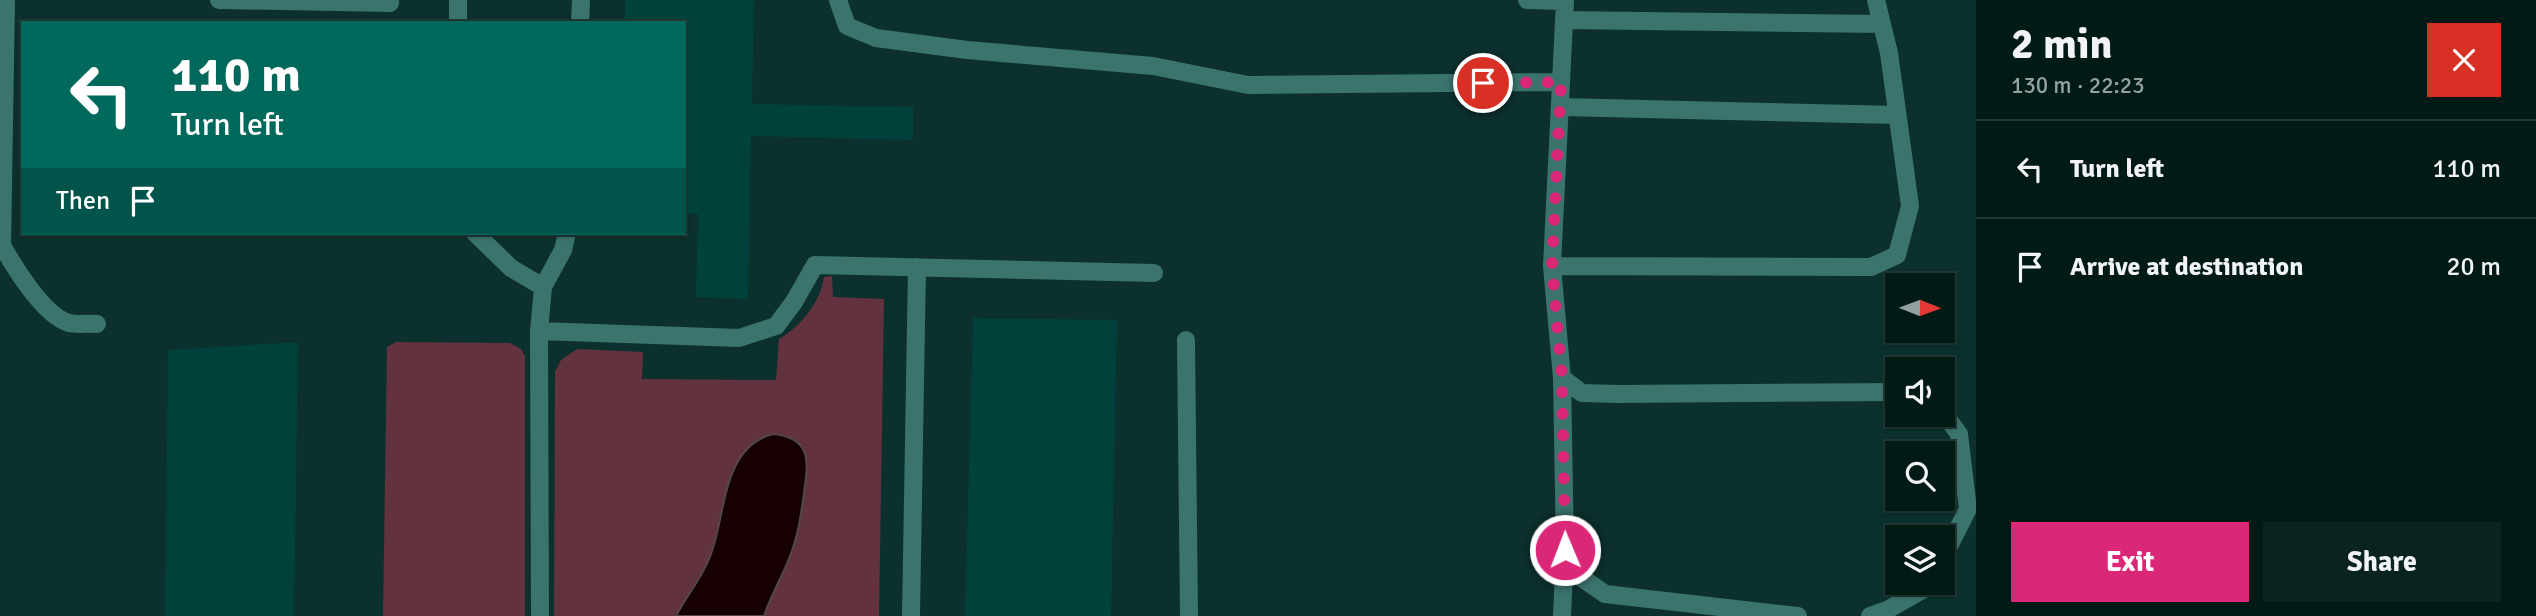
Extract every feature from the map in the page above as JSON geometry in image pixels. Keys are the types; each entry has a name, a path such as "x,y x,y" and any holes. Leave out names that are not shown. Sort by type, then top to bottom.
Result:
{"street":[{"path":"6,0 2,246 19,277 49,309 69,323 97,324"},
{"path":"219,0 390,3 390,0"},
{"path":"458,0 458,21"},
{"path":"580,0 580,21"},
{"path":"838,0 847,26 876,38 967,50 1153,66 1248,85 1561,82"},
{"path":"1527,0 1565,0 1552,266 1562,378 1565,550 1562,616"},
{"path":"1552,266 1871,267 1897,255 1910,206 1889,53 1876,0"},
{"path":"1564,20 1882,24"},
{"path":"1560,107 1897,115"},
{"path":"477,235 511,268 543,287"},
{"path":"540,616 539,331 543,287 563,250 567,235"},
{"path":"539,331 739,338 776,326 794,302 815,265 1154,273"},
{"path":"911,616 917,267"},
{"path":"1186,340 1189,616"},
{"path":"1562,378 1582,393 1885,392"},
{"path":"1954,427 1959,433 1968,509 1955,534"},
{"path":"1565,550 1583,578 1605,594 1798,616"},
{"path":"1870,616 1887,611 1914,595"}],"shaded area":[{"path":"0,0 1976,0 1976,616 0,616"},
{"path":"832,276 833,297 884,299 879,616 554,616 555,372 561,360 577,349 643,352 642,379 776,380 779,339 802,321 814,305 824,277"},
{"path":"396,342 510,343 521,349 525,356 525,616 383,616 387,347"},
{"path":"773,434 786,436 801,447 805,454 806,472 795,541 764,616 676,616 711,554 728,484 735,467 756,441"}],"building":[{"path":"625,0 754,0 752,104 913,107 913,140 751,136 748,299 696,297 698,214 686,214 686,21 625,21"},
{"path":"973,318 1117,320 1111,616 965,616"},
{"path":"298,342 294,616 165,616 168,350"}],"route":[{"path":"1483,83 1561,82 1552,266 1562,378 1565,550"}]}
